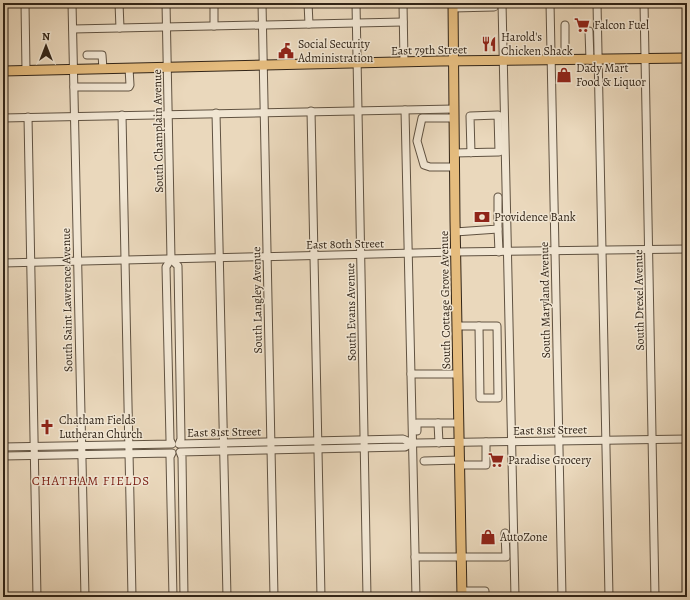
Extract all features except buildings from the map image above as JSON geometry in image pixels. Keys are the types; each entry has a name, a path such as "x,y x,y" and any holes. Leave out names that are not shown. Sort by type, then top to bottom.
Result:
{"main road":[{"name":"South Cottage Grove Avenue","path":"453,5 455,252 462,594"},
{"name":"East 79th Street","path":"3,71 454,61 687,58"}],"street":[{"path":"25,3 26,71"},
{"name":"South Saint Lawrence Avenue","path":"72,3 85,597"},
{"path":"120,3 120,28"},
{"name":"South Champlain Avenue","path":"166,3 171,259 166,267 170,440 176,444 181,439 178,266 171,259"},
{"path":"214,3 214,26"},
{"name":"South Langley Avenue","path":"262,3 274,597"},
{"path":"308,3 308,24"},
{"name":"South Evans Avenue","path":"356,3 367,597"},
{"path":"403,3 404,62"},
{"path":"502,3 515,597"},
{"name":"South Maryland Avenue","path":"550,3 562,597"},
{"path":"597,3 594,60 601,250 609,597"},
{"name":"South Drexel Avenue","path":"644,3 655,597"},
{"path":"453,5 494,7"},
{"path":"73,29 403,22"},
{"path":"565,25 565,60"},
{"path":"589,31 594,60"},
{"path":"550,40 565,40"},
{"path":"86,55 102,55 102,69"},
{"path":"74,87 129,87 129,68"},
{"path":"3,118 358,110 405,110 454,113"},
{"path":"405,110 411,374 415,443"},
{"path":"311,111 321,597"},
{"path":"216,113 226,597"},
{"path":"454,113 422,118 417,141 424,164 430,166 454,167"},
{"path":"122,115 132,597"},
{"path":"454,153 471,153 498,152 498,115 470,116 471,153"},
{"path":"28,117 37,597"},
{"path":"498,197 499,252"},
{"path":"455,232 498,229"},
{"name":"East 80th Street","path":"3,263 455,252 687,249"},
{"path":"457,326 479,326 497,326 498,398 480,398 479,326"},
{"path":"168,346 179,346"},
{"path":"411,374 458,374"},
{"path":"438,423 438,443"},
{"path":"416,597 416,424 459,423"},
{"name":"East 81st Street","path":"3,447 318,441 405,447 415,443 687,439"},
{"path":"424,460 486,465 486,442"},
{"path":"173,597 170,457 172,453 170,448 176,444 182,449 180,452 182,457 184,597"},
{"name":"East 81st Street","path":"172,453 318,449 364,444"},
{"path":"3,456 172,453"},
{"path":"415,557 506,557 506,534"},
{"path":"172,550 184,549"},
{"path":"462,594 485,591 485,597"}],"place":[{"name":"Falcon Fuel","path":"582,25"},
{"name":"Harold's Chicken Shack","path":"489,44"},
{"name":"Social Security Administration","path":"286,51"},
{"name":"Dady Mart Food & Liquor","path":"564,75"},
{"name":"Providence Bank","path":"482,217"},
{"name":"Chatham Fields Lutheran Church","path":"47,427"},
{"name":"Paradise Grocery","path":"496,460"},
{"name":"AutoZone","path":"488,537"}],"district":[{"name":"CHATHAM FIELDS","path":"91,480"}]}
